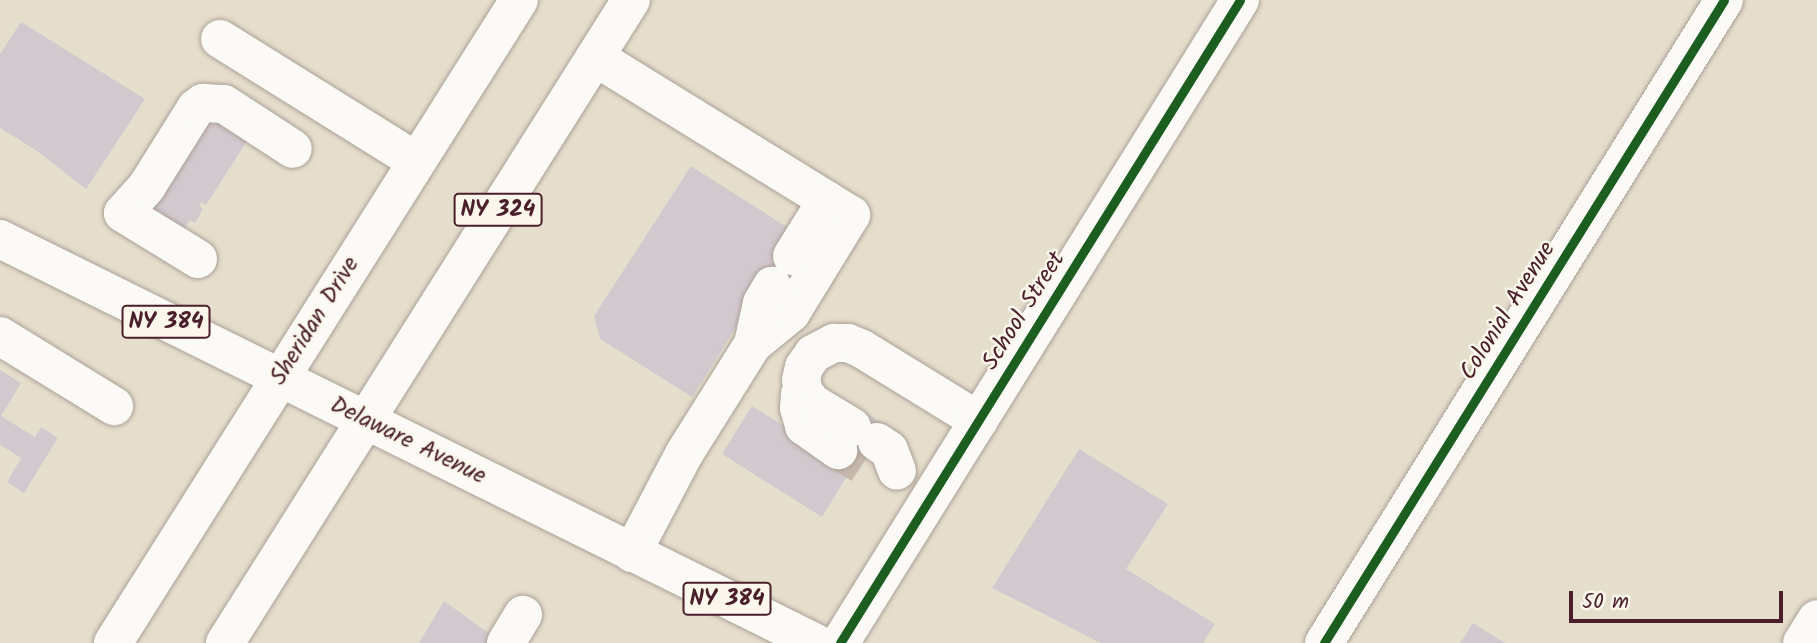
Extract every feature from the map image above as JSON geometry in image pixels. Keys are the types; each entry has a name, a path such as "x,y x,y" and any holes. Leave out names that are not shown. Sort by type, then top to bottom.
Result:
{"main road":[{"name":"Sheridan Drive","path":"113,643 519,0"},
{"name":"NY 324","path":"225,643 631,0"},
{"name":"School Street","path":"840,643 1240,0"},
{"name":"Colonial Avenue","path":"1324,643 1724,0"},
{"path":"220,39 416,161"},
{"path":"595,57 840,208"},
{"path":"175,118 190,95 204,88 223,89 285,125 293,149 224,104 203,103 196,108 147,186 122,213 198,259"},
{"path":"753,344 762,303 782,271 840,208"},
{"path":"632,552 684,454 840,208"},
{"name":"Delaware Avenue","path":"0,239 816,643"},
{"path":"0,336 114,406"},
{"path":"863,450 812,403 801,387 804,367 822,346 848,343 979,421"},
{"path":"1802,643 1817,619"}],"building":[{"path":"21,22 145,99 86,189 37,151 0,128 0,54"},
{"path":"205,114 247,141 206,205 201,202 199,206 203,209 195,223 190,220 184,229 149,208"},
{"path":"691,166 796,233 803,264 784,294 765,281 692,397 600,339 594,316"},
{"path":"0,370 21,383 1,416 35,437 41,427 58,438 24,493 7,482 21,458 0,445"},
{"path":"752,406 834,457 863,411 887,426 858,472 852,468 822,517 722,454"},
{"path":"1079,449 1168,504 1126,569 1215,624 1203,643 1101,643 992,588"},
{"path":"444,601 494,637 491,643 419,643"},
{"path":"1473,623 1505,643 1460,643"}],"tunnel":[{"path":"838,450 862,465"}],"cycle path":[{"path":"840,643 1240,0"},
{"path":"1324,643 1724,0"}]}
